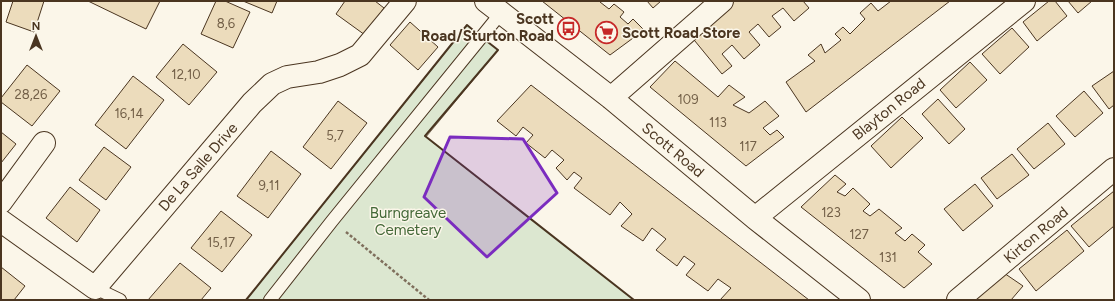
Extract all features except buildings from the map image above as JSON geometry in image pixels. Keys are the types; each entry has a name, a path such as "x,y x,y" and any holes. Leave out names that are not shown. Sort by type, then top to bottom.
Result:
{"street":[{"name":"De La Salle Drive","path":"94,288 252,103 272,84 287,77 319,72 340,65 360,55 405,1"},
{"path":"611,98 722,1"},
{"name":"Blayton Road","path":"755,218 1024,1"},
{"name":"Scott Road","path":"493,7 611,98 755,218 859,300"},
{"path":"1,202 44,143"},
{"name":"Kirton Road","path":"958,300 1114,169"},
{"path":"1,222 94,288"}],"lane":[{"path":"270,300 332,221 493,7"},
{"path":"94,288 120,300"}],"path":[{"path":"332,221 429,300"}],"highlighted area":[{"path":"450,137 523,139 557,193 487,257 424,197"}],"green space":[{"name":"Burngreave Cemetery","path":"467,25 498,50 426,137 634,300 246,300"}],"wall":[{"path":"246,300 467,25 479,35"},
{"path":"484,39 498,50 425,136 634,300"}],"place":[{"name":"Scott Road/Sturton Road","path":"569,28"},
{"name":"Scott Road Store","path":"607,33"}]}
